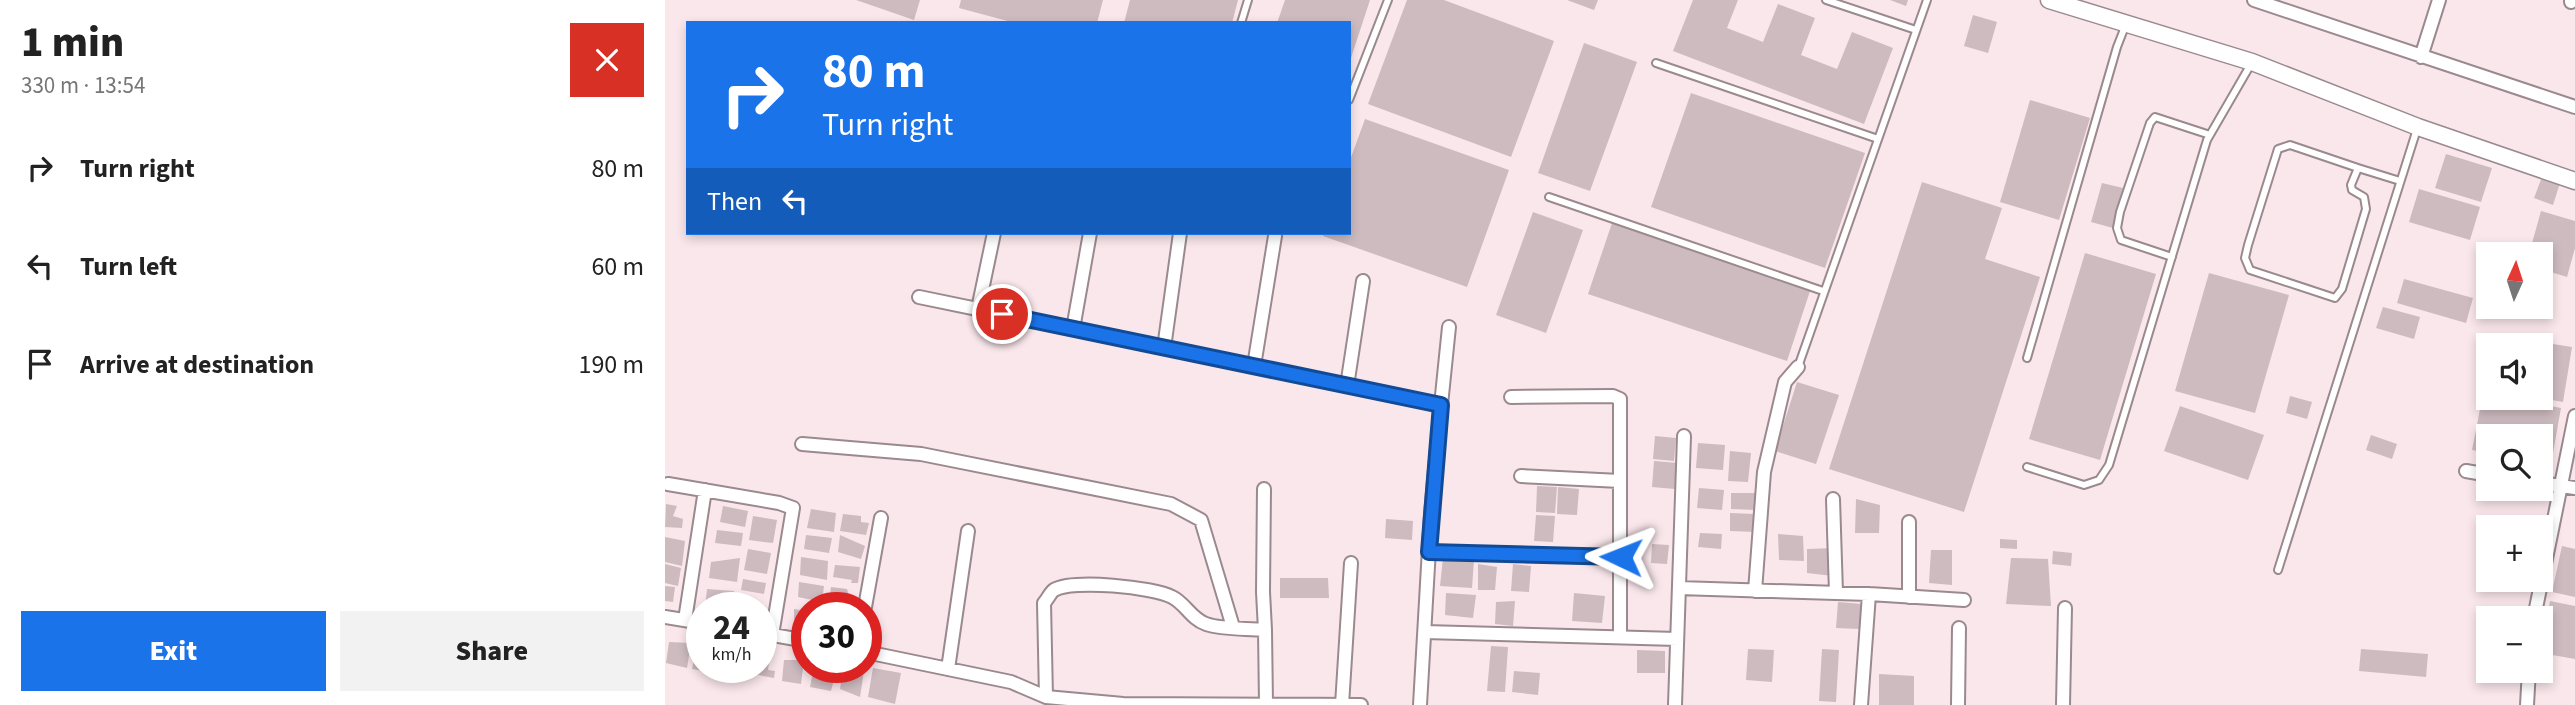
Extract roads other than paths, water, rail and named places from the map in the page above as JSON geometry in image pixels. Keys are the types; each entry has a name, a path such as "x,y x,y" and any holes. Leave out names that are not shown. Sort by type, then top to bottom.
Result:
{"street":[{"path":"2049,0 2252,62 2418,127 2575,181"},
{"path":"2254,0 2278,4 2421,57 2575,107"},
{"path":"2421,57 2439,0"},
{"path":"978,309 994,235"},
{"path":"1073,329 1090,235"},
{"path":"1164,348 1180,235"},
{"path":"1254,366 1275,236"},
{"path":"1347,386 1363,281"},
{"path":"919,297 1441,405"},
{"path":"1420,705 1429,552 1449,327"},
{"path":"1755,591 1764,472 1785,382 1798,367"},
{"path":"1511,397 1613,396 1620,399 1620,636"},
{"path":"2536,606 2575,416"},
{"path":"1675,705 1684,436"},
{"path":"802,444 921,454 1171,504 1188,511 1201,520 1233,627"},
{"path":"2466,471 2476,473"},
{"path":"1521,476 1620,481"},
{"path":"668,484 779,503 793,508 776,592"},
{"path":"2553,485 2575,488"},
{"path":"1263,489 1266,704"},
{"path":"665,617 685,620 705,490"},
{"path":"1833,499 1836,593"},
{"path":"868,592 881,518"},
{"path":"1909,522 1909,597"},
{"path":"948,669 968,531"},
{"path":"1429,552 1621,557"},
{"path":"1342,704 1351,563"},
{"path":"1046,696 1044,603 1053,591 1085,585 1152,591 1174,597 1198,621 1208,625 1265,630"},
{"path":"1679,588 1964,600"},
{"path":"1861,705 1869,594"},
{"path":"2063,705 2065,608"},
{"path":"1958,705 1959,628"},
{"path":"1425,632 1677,639"},
{"path":"882,655 1011,682 1046,696 1123,704 1361,705"},
{"path":"2528,705 2529,683"}],"lane":[{"path":"1242,21 1248,0"},
{"path":"1351,95 1388,0"},
{"path":"1826,0 1916,30"},
{"path":"1798,367 1927,0"},
{"path":"2027,358 2117,47 2127,22"},
{"path":"2027,467 2084,485 2099,480 2105,472 2210,135 2252,62"},
{"path":"1656,63 1878,139"},
{"path":"2172,257 2121,240 2117,228 2120,212 2150,123 2155,117 2210,135"},
{"path":"2278,570 2418,127"},
{"path":"2358,168 2351,185 2352,190 2364,198 2366,209 2342,289 2335,298 2250,270 2245,258 2278,149 2290,145 2400,181"},
{"path":"1549,197 1823,291"}]}
